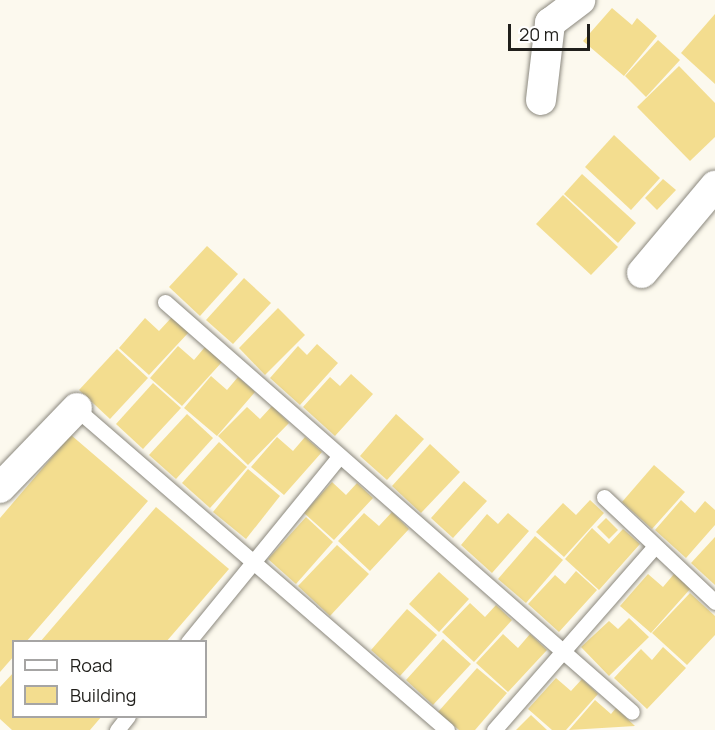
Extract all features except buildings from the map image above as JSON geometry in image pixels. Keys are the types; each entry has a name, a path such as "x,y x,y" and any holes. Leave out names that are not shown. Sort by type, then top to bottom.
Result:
{"street":[{"path":"541,100 550,23 580,0"},
{"path":"642,273 715,186"},
{"path":"0,488 74,406"}],"lane":[{"path":"165,302 338,458 632,712"},
{"path":"74,406 447,730"},
{"path":"190,640 338,458"},
{"path":"604,497 715,602"},
{"path":"494,730 655,546"},
{"path":"117,730 127,718"}]}
